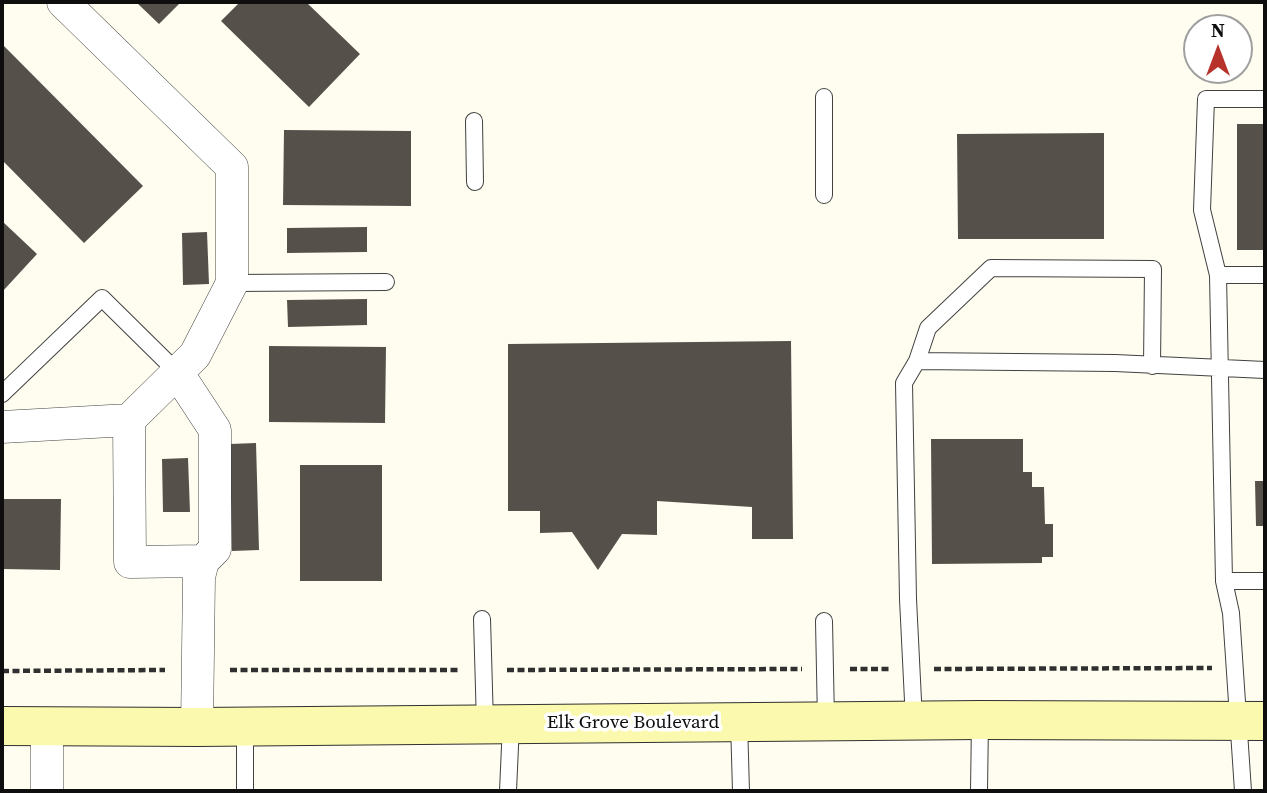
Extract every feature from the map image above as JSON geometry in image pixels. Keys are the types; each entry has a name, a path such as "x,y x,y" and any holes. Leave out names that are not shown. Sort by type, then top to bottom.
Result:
{"main road":[{"name":"Elk Grove Boulevard","path":"2,726 1252,721"}],"street":[{"path":"2,427 129,420 195,355 232,283 232,167 63,2"},
{"path":"177,372 215,430 215,549 204,561 199,577 197,727"},
{"path":"129,420 130,562 204,561"},
{"path":"47,727 47,791"}],"lane":[{"path":"824,97 824,195"},
{"path":"1243,791 1252,721 1235,668 1231,613 1224,581 1218,275 1202,210 1206,99 1265,99"},
{"path":"474,121 475,182"},
{"path":"914,721 908,599 904,383 917,361 928,328 991,268 1153,269 1152,366"},
{"path":"1218,275 1265,275"},
{"path":"232,283 386,282"},
{"path":"2,394 102,298 177,372"},
{"path":"917,361 1115,363 1265,370"},
{"path":"1224,581 1265,581"},
{"path":"482,619 484,670 498,724 508,791"},
{"path":"824,621 826,721"},
{"path":"979,791 980,720"},
{"path":"739,722 741,791"},
{"path":"245,726 245,791"}],"path":[{"path":"2,671 1235,668"}],"building":[{"path":"136,2 181,2 159,24"},
{"path":"240,2 306,2 360,54 309,107 221,21"},
{"path":"2,44 143,186 84,243 2,160"},
{"path":"1237,124 1265,124 1265,250 1237,250"},
{"path":"284,130 411,131 411,206 283,205"},
{"path":"1104,133 1104,239 958,239 957,134"},
{"path":"2,221 37,254 2,292"},
{"path":"367,227 367,252 287,253 287,228"},
{"path":"207,232 209,284 183,285 182,233"},
{"path":"367,299 367,325 288,327 287,300"},
{"path":"791,341 793,539 752,539 752,507 657,501 657,535 622,534 598,570 572,532 540,533 540,511 508,511 508,344"},
{"path":"269,346 386,347 385,423 269,422"},
{"path":"931,439 1023,439 1023,472 1032,472 1032,487 1044,487 1045,524 1053,524 1053,557 1042,557 1042,563 932,564"},
{"path":"256,443 259,550 232,551 230,444"},
{"path":"188,458 190,512 163,512 162,459"},
{"path":"300,465 382,465 382,581 300,581"},
{"path":"1255,481 1265,481 1265,526 1256,526"},
{"path":"2,499 61,499 60,570 2,569"}]}
